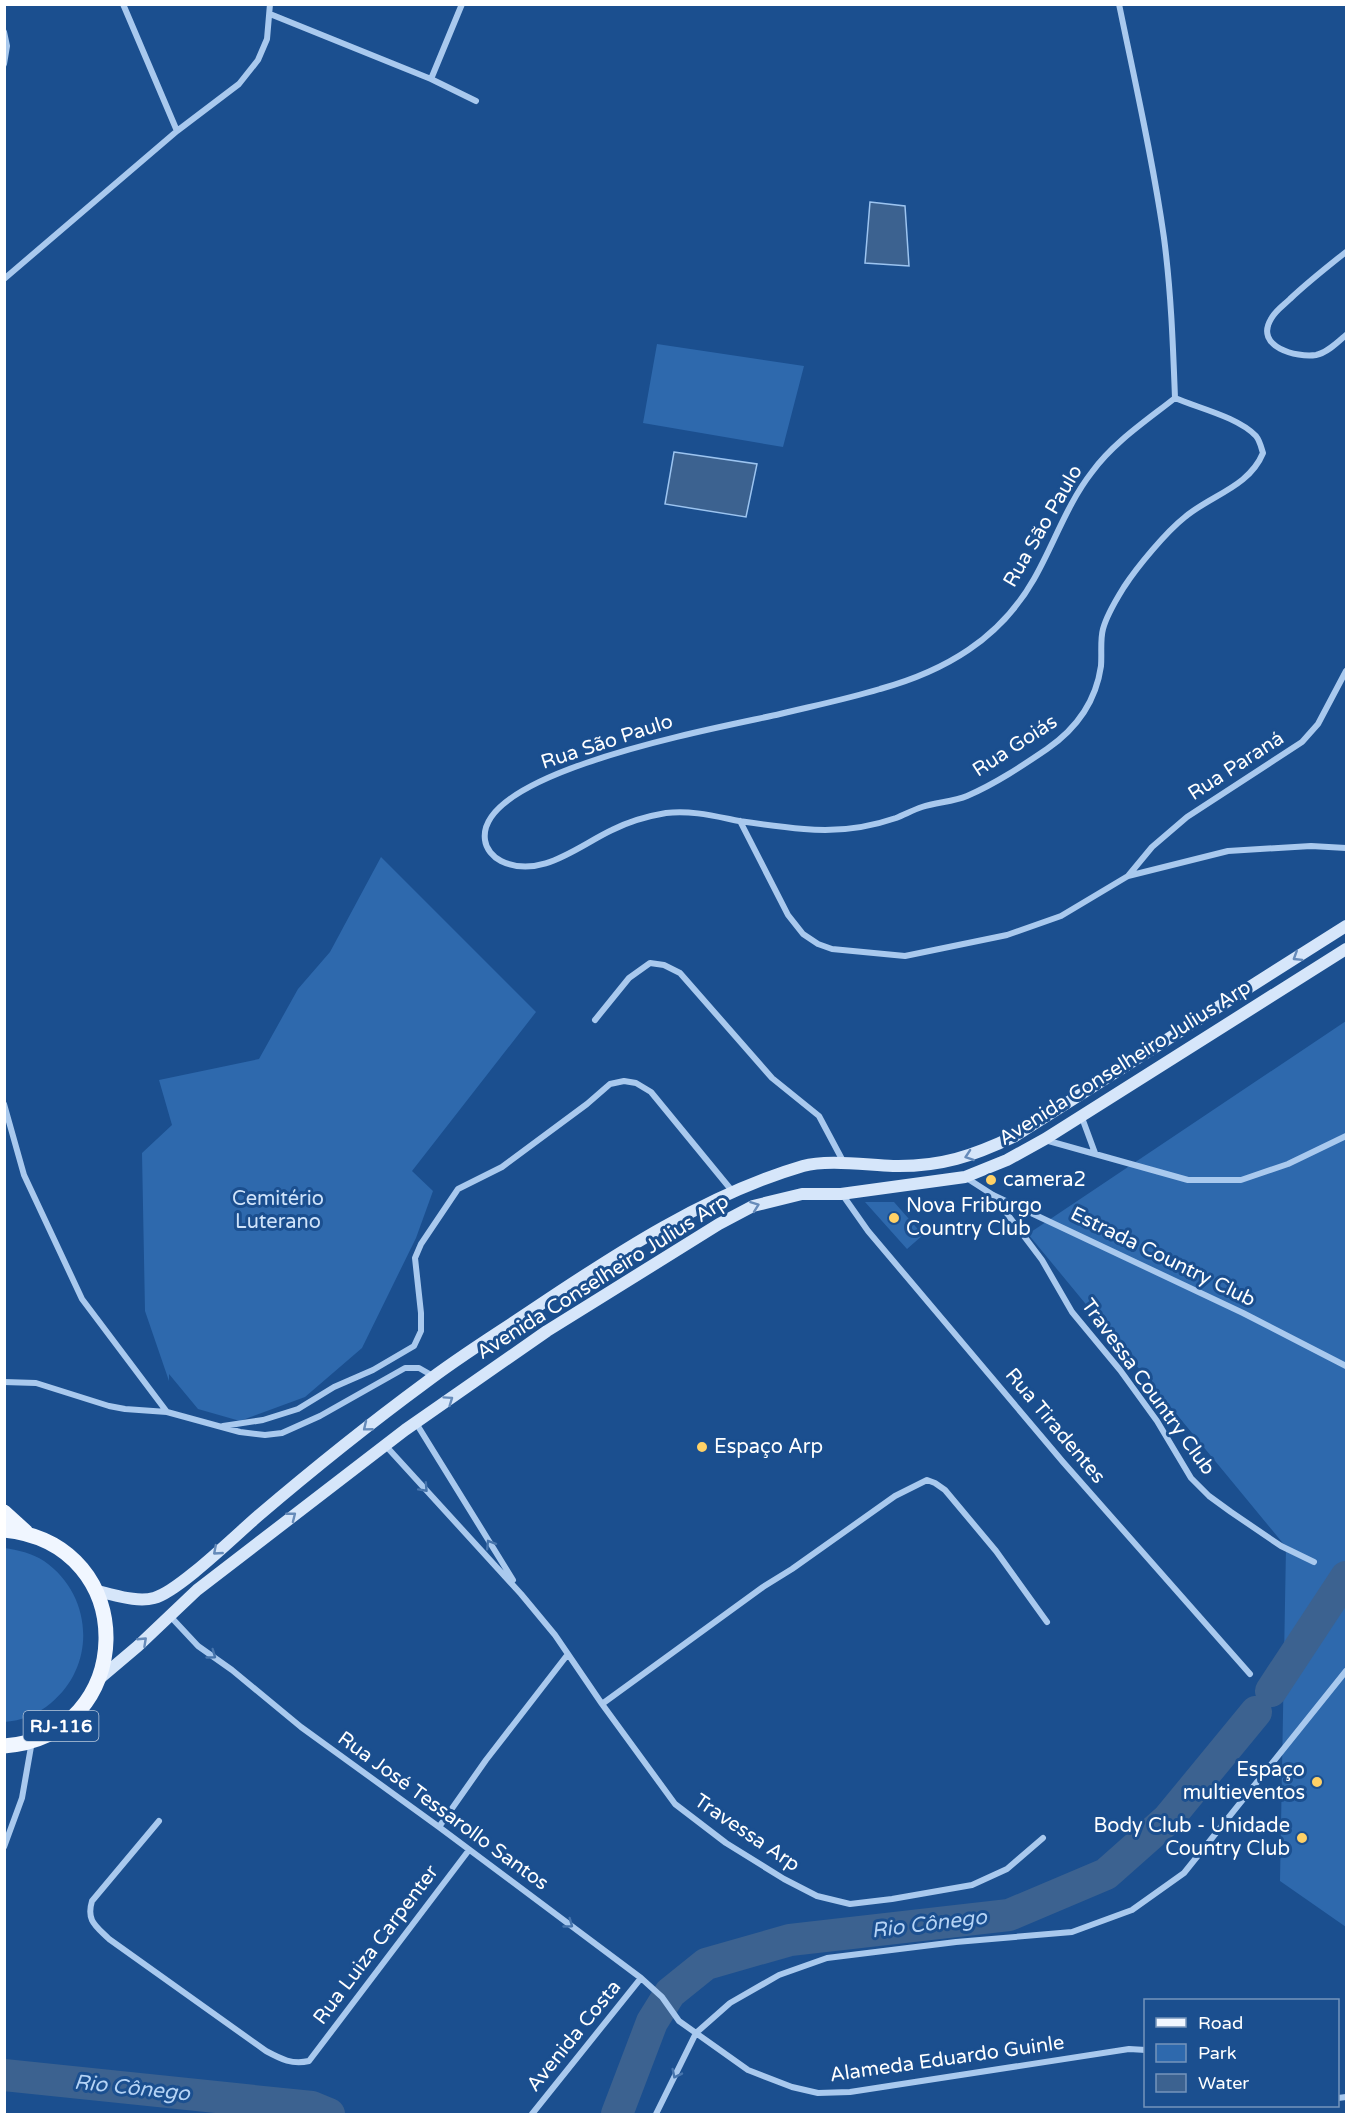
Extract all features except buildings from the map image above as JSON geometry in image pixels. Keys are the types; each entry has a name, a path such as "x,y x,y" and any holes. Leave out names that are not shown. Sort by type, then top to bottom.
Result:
{"main road":[{"name":"Avenida Conselheiro Julius Arp","path":"96,1591 136,1598 149,1599 160,1596 183,1581 376,1419 433,1376 623,1249 733,1192 806,1165 927,1164 957,1160 984,1151 1015,1136 1347,926"},
{"name":"Avenida Conselheiro Julius Arp","path":"99,1679 197,1590 385,1445 547,1331 719,1224 753,1206 802,1194 842,1194 965,1177 1007,1160 1045,1139 1347,949"},
{"name":"RJ-116","path":"4,1512 26,1532"},
{"name":"RJ-116","path":"4,1530 26,1532 43,1538 72,1558 84,1571 96,1591 104,1612 107,1635 105,1657 99,1679 88,1700 72,1717 53,1731 32,1741 4,1746"}],"street":[{"path":"123,4 177,132"},
{"path":"4,279 177,132 239,84 258,60 267,39 270,4"},
{"path":"431,79 462,4"},
{"path":"1119,4 1164,239 1175,398"},
{"path":"270,14 431,79 476,101"},
{"path":"4,32 7,46 4,64"},
{"path":"1347,252 1282,306 1271,318 1267,328 1278,350 1297,356 1319,355 1347,335"},
{"name":"Rua Goiás","path":"740,821 809,830 852,828 891,819 924,806 963,798 1005,776 1053,746 1080,720 1101,668 1102,632 1112,607 1125,586 1185,516 1247,477 1258,465 1263,453 1257,437 1250,431 1217,414 1175,398"},
{"name":"Rua São Paulo","path":"740,821 688,811 658,814 615,828 560,858 538,866 519,867 505,864 493,856 485,839 489,818 511,796 539,781 588,762 693,732 883,688 942,667 979,644 1004,621 1032,583 1090,474 1110,450 1175,398"},
{"name":"Rua Paraná","path":"1128,876 1152,847 1187,817 1302,742 1318,724 1347,671"},
{"path":"740,821 788,915 803,934 832,950 905,956 1006,935 1061,916 1128,876 1228,851 1311,846 1347,848"},
{"path":"595,1020 629,978 650,963 664,965 680,974 772,1078 819,1116 844,1163"},
{"path":"223,1426 263,1420 298,1409 334,1387 373,1370 414,1346 421,1331 415,1258 421,1244 458,1189 502,1167 587,1104 610,1084 624,1081 636,1083 651,1092 733,1192"},
{"path":"4,1104 24,1175 82,1299 167,1412"},
{"path":"1081,1115 1095,1153"},
{"path":"1045,1139 1188,1180 1241,1180 1288,1164 1347,1136"},
{"name":"Estrada Country Club","path":"965,1177 993,1195 1243,1313 1347,1366"},
{"name":"Rua Tiradentes","path":"842,1194 868,1231 1063,1462 1250,1674"},
{"name":"Travessa Country Club","path":"993,1195 1042,1260 1072,1312 1120,1370 1157,1420 1191,1478 1209,1496 1231,1512 1281,1545 1314,1562"},
{"path":"4,1382 36,1383 109,1406 167,1412 240,1432 265,1436 282,1433 320,1416 405,1368 419,1368 433,1376"},
{"name":"Travessa Arp","path":"415,1423 521,1594"},
{"name":"Travessa Arp","path":"385,1445 521,1594 555,1635 675,1804 726,1843 784,1879 817,1896 850,1904 972,1885 1006,1869 1043,1838"},
{"path":"602,1704 763,1587 895,1496 927,1480 945,1490 996,1551 1047,1622"},
{"name":"Rua José Tessarollo Santos","path":"170,1615 198,1646 232,1670 301,1726 641,1978 662,1997 680,2021 696,2033"},
{"path":"439,1827 486,1760 568,1654"},
{"path":"656,2115 696,2033 730,2003 779,1975 827,1958 956,1942 1072,1932 1132,1910 1184,1873 1347,1671"},
{"path":"4,1847 22,1798 32,1741"},
{"name":"Rua Luiza Carpenter","path":"159,1821 92,1901 90,1917 92,1922 109,1939 266,2051 284,2061 298,2064 309,2061 469,1850"},
{"name":"Avenida Costa","path":"532,2115 641,1978"},
{"name":"Alameda Eduardo Guinle","path":"696,2033 748,2070 792,2087 818,2093 850,2092 1129,2049 1144,2050"}],"green space":[{"path":"657,344 804,366 783,447 643,423"},
{"name":"Cemitério Luterano","path":"381,857 536,1012 412,1171 433,1191 416,1238 362,1348 305,1397 240,1421 198,1409 169,1374 169,1381 145,1311 142,1153 172,1125 159,1080 259,1059 298,989 330,952"},
{"name":"Nova Friburgo Country Club","path":"1346,1021 1346,1927 1280,1881 1286,1547 1028,1234"},
{"name":"Nova Friburgo Country Club","path":"865,1202 894,1202 923,1235 907,1249"},
{"path":"4,1548 35,1556 60,1575 72,1592 80,1611 83,1630 82,1650 76,1670 66,1687 41,1710 23,1718 4,1722"}],"water":[{"path":"870,202 905,206 909,266 865,263"},
{"path":"674,452 757,464 746,517 665,504"}],"waterway":[{"name":"Rio Cônego","path":"1271,1691 1346,1577"},
{"name":"Rio Cônego","path":"617,2114 652,2022 670,1993 706,1964 790,1940 1009,1915 1106,1874 1168,1819 1256,1712"},
{"name":"Rio Cônego","path":"4,2075 312,2107 329,2114"}],"place":[{"name":"camera2","path":"991,1180"},
{"name":"Nova Friburgo Country Club","path":"894,1218"},
{"name":"Espaço Arp","path":"702,1447"},
{"name":"Espaço multieventos","path":"1317,1782"},
{"name":"Body Club - Unidade Country Club","path":"1302,1838"}]}
